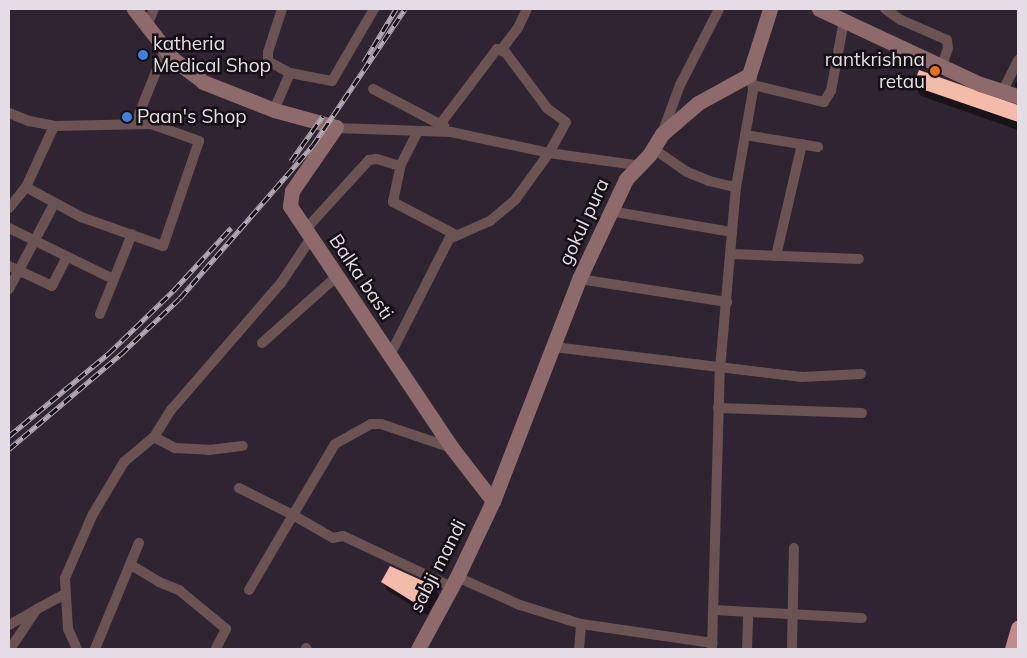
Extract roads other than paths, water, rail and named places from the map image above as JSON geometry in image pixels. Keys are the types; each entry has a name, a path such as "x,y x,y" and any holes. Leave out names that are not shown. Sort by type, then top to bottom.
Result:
{"highway":[{"path":"1012,649 1018,628"}],"street":[{"path":"134,9 165,49 203,82 274,110 336,128 451,132 549,153 636,165"},
{"path":"147,26 154,9"},
{"path":"282,9 267,58 290,73 332,81 374,9"},
{"path":"440,123 493,50 502,49 518,28 527,9"},
{"path":"662,134 680,85 719,9"},
{"path":"239,488 293,515 332,538 343,536 455,582 520,605 581,624 712,646 720,369 736,187 752,79 770,9"},
{"path":"818,9 942,65 1018,96"},
{"path":"885,9 901,20 947,40 948,48 942,65"},
{"path":"752,79 824,102 831,92 844,20"},
{"path":"135,124 165,49"},
{"path":"391,353 448,241 456,235 498,215 515,200 549,153 566,122 547,108 502,49"},
{"path":"1003,90 1018,60"},
{"path":"274,110 290,73"},
{"name":"gokul pura","path":"493,501 579,279 610,211 636,165 654,149 662,134 698,103 752,79"},
{"path":"373,89 440,123 451,132"},
{"path":"9,113 54,126 151,124 199,143 164,245 54,204 26,187"},
{"path":"9,208 26,187 54,126"},
{"name":"Balka basti","path":"336,128 289,199 335,278 391,353 452,448 493,501"},
{"path":"418,131 400,166 393,202 456,235"},
{"path":"745,135 818,147"},
{"path":"776,256 802,144"},
{"path":"654,149 687,172 709,181 736,187"},
{"path":"77,649 68,629 65,594 67,566 93,514 124,462 154,437 172,410 281,283 308,234 369,160 377,159 400,166"},
{"path":"9,289 54,204"},
{"path":"610,211 732,232"},
{"path":"9,228 66,258 113,279"},
{"path":"100,314 132,234"},
{"path":"730,254 859,259"},
{"path":"9,266 52,286 66,258"},
{"path":"262,343 335,278"},
{"path":"579,279 727,302"},
{"path":"554,347 720,369 802,377 861,374"},
{"path":"718,408 862,413"},
{"path":"249,590 335,444 371,424 381,424 452,448"},
{"path":"154,437 175,448 209,450 243,446"},
{"name":"sabji mandi","path":"418,649 455,582 493,501"},
{"path":"95,649 139,543"},
{"path":"792,649 794,548"},
{"path":"130,565 158,582 179,590 226,629 216,649"},
{"path":"9,624 65,594"},
{"path":"10,649 44,605"},
{"path":"714,610 793,616 862,618"},
{"path":"747,649 748,612"},
{"path":"578,649 581,624"}],"railway":[{"path":"364,62 396,9"},
{"path":"9,449 121,354 180,298 313,145 405,9"},
{"path":"291,161 323,116"},
{"path":"9,436 109,353 173,291 231,228"}],"place":[{"name":"katheria Medical Shop","path":"143,55"},
{"name":"rantkrishna retau","path":"935,71"},
{"name":"Paan's Shop","path":"127,117"}]}
